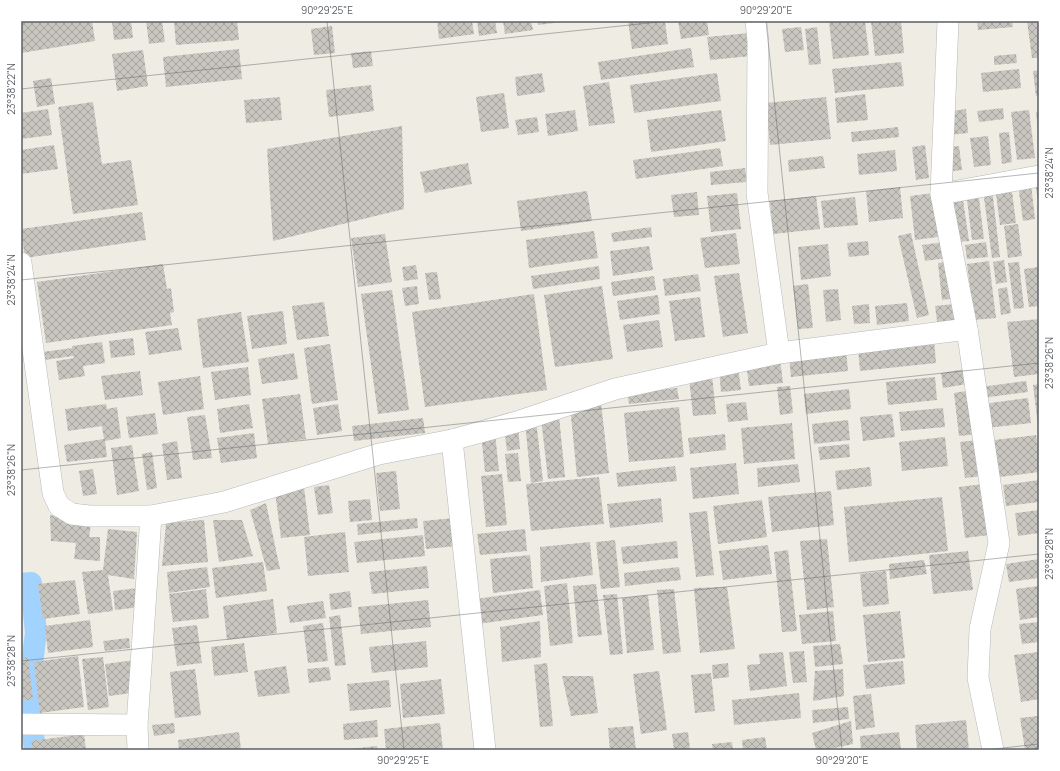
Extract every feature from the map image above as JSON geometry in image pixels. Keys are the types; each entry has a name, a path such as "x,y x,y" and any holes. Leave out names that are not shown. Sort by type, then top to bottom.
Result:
{"street":[{"path":"756,21 758,42 757,193 779,353"},
{"path":"948,21 941,194 967,329 999,543 980,629 978,678 994,750"},
{"path":"941,194 1039,176"},
{"path":"21,263 53,493 59,506 72,514 89,516 151,516 224,502 379,454 452,440 520,421 615,389 779,353 967,329"},
{"path":"452,440 485,750"},
{"path":"138,750 137,725 151,516"},
{"path":"21,724 137,725"}],"building":[{"path":"21,21 92,21 95,41 21,53"},
{"path":"112,21 131,21 133,38 114,40"},
{"path":"146,21 162,21 165,42 149,44"},
{"path":"174,21 237,21 239,40 176,45"},
{"path":"437,21 472,21 474,34 439,39"},
{"path":"477,21 495,21 497,33 479,36"},
{"path":"503,21 531,21 533,30 505,34"},
{"path":"537,21 562,21 562,22 538,25"},
{"path":"628,21 665,21 668,44 632,49"},
{"path":"678,21 707,21 709,35 681,39"},
{"path":"829,21 865,21 869,55 833,59"},
{"path":"871,21 901,21 904,53 875,56"},
{"path":"977,21 1012,21 1013,27 978,30"},
{"path":"1027,21 1039,21 1039,58 1032,58"},
{"path":"332,26 335,53 314,55 311,29"},
{"path":"801,27 804,50 785,52 782,29"},
{"path":"817,27 821,64 809,65 805,29"},
{"path":"749,33 751,56 710,60 707,37"},
{"path":"691,48 694,67 601,80 598,62"},
{"path":"239,49 242,79 166,87 163,57"},
{"path":"143,50 148,86 117,91 112,54"},
{"path":"371,51 373,66 353,68 351,53"},
{"path":"1016,54 1017,63 994,65 994,56"},
{"path":"901,62 904,86 835,93 832,69"},
{"path":"1019,69 1021,88 983,92 981,73"},
{"path":"1039,70 1039,95 1036,96 1033,71"},
{"path":"542,73 545,92 517,96 515,77"},
{"path":"717,73 721,101 634,113 630,85"},
{"path":"51,78 55,104 37,107 33,81"},
{"path":"609,82 615,123 589,126 583,86"},
{"path":"371,85 374,111 329,117 326,90"},
{"path":"504,93 509,128 481,132 476,97"},
{"path":"865,94 868,120 837,123 835,98"},
{"path":"280,97 282,120 246,123 244,100"},
{"path":"826,97 831,139 770,145 766,103"},
{"path":"93,102 102,164 131,160 138,205 73,214 58,107"},
{"path":"1003,108 1004,119 979,122 977,111"},
{"path":"48,109 52,135 21,139 21,113"},
{"path":"966,109 968,133 949,135 946,112"},
{"path":"575,110 578,131 548,136 545,114"},
{"path":"721,110 726,141 651,152 647,120"},
{"path":"1029,110 1035,158 1017,160 1011,112"},
{"path":"1036,112 1039,112 1039,129 1038,129"},
{"path":"537,117 539,132 518,135 515,120"},
{"path":"402,126 404,209 273,241 267,149"},
{"path":"898,127 899,137 852,142 851,132"},
{"path":"1009,132 1012,162 1002,164 999,133"},
{"path":"988,136 991,165 974,167 970,138"},
{"path":"54,145 58,169 21,174 21,150"},
{"path":"925,145 929,178 916,180 912,147"},
{"path":"959,146 962,170 946,172 943,148"},
{"path":"720,148 723,166 636,179 633,160"},
{"path":"895,150 897,171 859,175 857,154"},
{"path":"823,156 825,168 789,172 788,160"},
{"path":"468,163 472,184 425,193 420,172"},
{"path":"745,168 747,182 711,185 710,172"},
{"path":"1039,181 1039,202 1038,202 1035,182"},
{"path":"1011,184 1016,223 1000,225 995,186"},
{"path":"1031,184 1035,219 1023,221 1018,185"},
{"path":"900,187 903,218 869,222 866,191"},
{"path":"992,189 1000,257 992,258 983,190"},
{"path":"978,190 984,239 972,240 966,192"},
{"path":"587,191 592,221 521,231 517,201"},
{"path":"697,192 699,215 674,217 671,195"},
{"path":"737,193 741,229 711,232 707,196"},
{"path":"933,193 938,237 915,240 910,196"},
{"path":"816,196 820,229 773,234 770,201"},
{"path":"855,197 858,225 824,228 821,201"},
{"path":"963,200 969,241 958,242 953,201"},
{"path":"142,212 146,240 25,258 21,229"},
{"path":"1018,224 1022,256 1008,258 1004,226"},
{"path":"651,227 652,237 613,242 611,233"},
{"path":"594,231 598,258 529,268 526,240"},
{"path":"736,233 740,264 705,268 700,238"},
{"path":"911,233 929,315 917,318 898,236"},
{"path":"385,234 392,282 358,287 351,238"},
{"path":"868,241 869,255 849,257 847,243"},
{"path":"944,242 947,258 925,261 922,245"},
{"path":"986,242 988,257 967,259 965,245"},
{"path":"828,244 831,276 801,280 798,247"},
{"path":"649,246 653,270 613,276 610,251"},
{"path":"1004,260 1007,282 996,284 993,262"},
{"path":"951,261 956,298 942,300 938,263"},
{"path":"989,261 996,318 974,320 967,264"},
{"path":"1019,262 1024,308 1014,309 1008,263"},
{"path":"163,264 167,289 171,288 174,312 170,313 172,325 46,343 37,282"},
{"path":"416,265 418,279 404,281 402,267"},
{"path":"599,266 600,279 533,289 531,276"},
{"path":"1039,267 1039,306 1029,307 1024,269"},
{"path":"437,272 441,299 429,300 425,273"},
{"path":"739,273 748,333 723,337 714,276"},
{"path":"698,274 701,291 665,296 663,279"},
{"path":"654,276 656,290 613,296 611,282"},
{"path":"808,284 813,328 798,329 793,286"},
{"path":"417,286 419,304 405,306 402,288"},
{"path":"602,286 613,359 555,367 544,295"},
{"path":"1007,287 1011,313 1001,315 998,289"},
{"path":"838,289 841,320 826,322 823,290"},
{"path":"392,290 409,410 378,414 361,294"},
{"path":"534,294 547,390 425,407 412,312"},
{"path":"658,295 660,314 620,320 617,301"},
{"path":"700,297 705,337 675,341 669,301"},
{"path":"324,302 329,336 297,340 292,306"},
{"path":"907,303 909,321 877,325 875,306"},
{"path":"869,304 870,323 854,324 852,306"},
{"path":"954,304 956,326 938,328 935,306"},
{"path":"283,311 287,344 252,349 247,316"},
{"path":"241,312 249,362 203,368 197,319"},
{"path":"1039,319 1039,374 1014,377 1007,322"},
{"path":"659,320 663,347 627,352 623,325"},
{"path":"178,328 182,350 149,355 145,332"},
{"path":"133,338 135,355 111,358 109,341"},
{"path":"934,340 936,363 860,371 858,348"},
{"path":"102,342 105,363 83,366 85,376 59,380 56,361 74,358 73,356 44,360 43,352"},
{"path":"330,344 338,400 312,404 304,348"},
{"path":"846,350 848,371 791,377 789,356"},
{"path":"294,353 298,379 262,384 258,359"},
{"path":"780,358 783,383 749,386 746,362"},
{"path":"248,367 251,395 215,400 211,372"},
{"path":"738,367 741,390 721,392 719,369"},
{"path":"965,369 967,384 943,388 941,373"},
{"path":"140,371 143,395 105,400 101,376"},
{"path":"712,375 716,414 693,416 689,378"},
{"path":"200,376 204,409 163,415 158,382"},
{"path":"935,377 937,400 888,405 886,382"},
{"path":"1026,381 1028,392 982,398 981,387"},
{"path":"1039,384 1039,426 1038,426 1033,385"},
{"path":"790,386 793,413 780,415 777,387"},
{"path":"677,388 679,399 629,404 627,393"},
{"path":"849,389 851,409 806,414 804,394"},
{"path":"972,390 978,434 959,436 954,393"},
{"path":"300,394 306,439 268,444 262,399"},
{"path":"1028,398 1031,423 986,428 983,404"},
{"path":"746,402 748,420 728,422 726,404"},
{"path":"601,403 609,473 577,477 570,406"},
{"path":"106,404 107,409 117,407 121,438 105,441 107,457 67,462 64,445 104,439 102,426 68,431 65,409"},
{"path":"249,404 253,428 220,433 217,409"},
{"path":"338,404 342,431 317,435 313,408"},
{"path":"679,407 684,457 629,462 624,413"},
{"path":"943,408 945,427 901,431 899,412"},
{"path":"155,413 158,434 129,438 126,417"},
{"path":"892,414 895,437 863,441 860,417"},
{"path":"205,415 212,458 193,460 187,417"},
{"path":"559,416 565,477 548,479 541,418"},
{"path":"423,418 425,433 354,441 352,426"},
{"path":"536,420 543,481 531,483 525,422"},
{"path":"848,420 850,440 814,444 812,424"},
{"path":"792,423 795,459 744,464 741,428"},
{"path":"518,426 520,449 507,451 504,427"},
{"path":"254,433 257,458 221,463 217,438"},
{"path":"495,433 499,471 485,472 481,434"},
{"path":"725,434 726,450 690,454 688,438"},
{"path":"1036,435 1039,454 1039,472 991,478 986,441"},
{"path":"945,437 948,466 902,471 899,442"},
{"path":"978,440 983,476 965,478 960,442"},
{"path":"177,441 182,478 167,480 162,444"},
{"path":"849,444 850,457 820,460 818,447"},
{"path":"132,445 139,491 117,495 111,448"},
{"path":"152,452 157,488 147,490 142,454"},
{"path":"518,453 521,481 508,482 505,454"},
{"path":"736,463 739,494 693,499 690,468"},
{"path":"798,464 800,482 758,487 757,468"},
{"path":"675,466 677,481 618,487 616,473"},
{"path":"870,467 872,486 837,490 835,471"},
{"path":"93,469 97,494 83,496 79,471"},
{"path":"396,471 400,509 380,511 376,473"},
{"path":"502,474 507,525 486,527 481,476"},
{"path":"599,477 604,524 531,531 526,484"},
{"path":"1039,480 1039,502 1006,506 1003,485"},
{"path":"983,484 989,535 965,538 959,487"},
{"path":"329,485 333,513 318,515 314,487"},
{"path":"304,487 310,535 281,538 275,491"},
{"path":"831,491 834,525 772,532 768,497"},
{"path":"942,497 948,551 849,562 844,507"},
{"path":"661,498 663,522 610,528 607,504"},
{"path":"370,499 372,520 350,522 348,501"},
{"path":"762,500 767,537 718,544 713,506"},
{"path":"266,503 280,569 267,571 250,510"},
{"path":"1039,510 1039,533 1018,536 1015,513"},
{"path":"707,511 714,575 696,577 689,513"},
{"path":"50,515 91,525 89,537 100,537 100,561 74,559 76,543 51,541"},
{"path":"417,518 418,528 358,535 357,524"},
{"path":"454,518 457,546 426,549 423,521"},
{"path":"204,520 208,562 162,566 166,523"},
{"path":"213,520 242,520 253,556 219,562"},
{"path":"108,529 137,532 134,579 108,575 113,611 88,614 82,572 103,570"},
{"path":"525,529 527,551 480,555 477,534"},
{"path":"345,532 349,572 308,576 304,537"},
{"path":"423,535 425,556 357,563 354,542"},
{"path":"827,539 834,607 807,610 800,541"},
{"path":"615,540 620,587 601,589 596,542"},
{"path":"677,541 678,558 623,564 621,547"},
{"path":"590,542 593,575 541,582 540,547"},
{"path":"768,545 772,574 723,580 719,551"},
{"path":"788,550 797,631 782,632 774,552"},
{"path":"968,551 973,590 933,594 929,555"},
{"path":"530,555 533,588 493,593 490,559"},
{"path":"1039,559 1039,578 1009,582 1006,564"},
{"path":"924,560 927,574 890,579 889,564"},
{"path":"263,562 267,591 216,598 212,568"},
{"path":"427,566 429,588 372,594 369,572"},
{"path":"207,567 210,587 169,593 167,572"},
{"path":"679,567 681,580 625,586 624,573"},
{"path":"886,571 889,604 863,607 860,574"},
{"path":"75,580 80,614 43,619 38,584"},
{"path":"567,583 573,643 550,646 544,586"},
{"path":"596,584 602,635 578,637 573,586"},
{"path":"1039,586 1039,617 1020,620 1016,589"},
{"path":"727,587 735,649 700,653 694,588"},
{"path":"138,588 140,607 115,610 113,591"},
{"path":"206,589 209,618 173,622 169,594"},
{"path":"674,589 681,652 663,654 657,590"},
{"path":"540,590 543,615 478,624 475,599"},
{"path":"350,591 352,607 331,610 329,594"},
{"path":"617,594 623,654 610,655 603,595"},
{"path":"648,595 654,650 627,653 622,598"},
{"path":"273,599 277,633 227,640 223,606"},
{"path":"428,600 431,627 361,634 358,607"},
{"path":"323,601 326,618 290,623 287,606"},
{"path":"833,611 836,641 802,644 799,615"},
{"path":"900,611 905,658 868,662 863,615"},
{"path":"340,615 346,665 335,666 329,617"},
{"path":"90,620 93,647 48,653 45,626"},
{"path":"540,621 541,657 502,662 500,627"},
{"path":"1039,622 1039,642 1022,644 1019,624"},
{"path":"323,623 328,661 308,663 303,626"},
{"path":"197,625 202,663 177,666 172,628"},
{"path":"129,638 130,648 105,651 103,641"},
{"path":"426,641 428,667 372,673 369,647"},
{"path":"244,643 248,672 214,676 211,647"},
{"path":"840,644 843,664 815,667 813,646"},
{"path":"804,651 807,682 793,683 789,652"},
{"path":"783,652 787,686 750,691 747,665 760,664 759,654"},
{"path":"1039,652 1039,699 1021,702 1014,655"},
{"path":"78,656 84,707 40,713 34,662"},
{"path":"28,657 33,699 21,701 21,658"},
{"path":"103,657 109,707 88,710 82,659"},
{"path":"135,660 139,692 109,696 105,664"},
{"path":"903,661 905,684 866,689 863,665"},
{"path":"547,663 553,726 540,727 534,665"},
{"path":"728,663 729,677 713,679 712,665"},
{"path":"286,666 290,693 258,697 254,671"},
{"path":"329,667 331,680 309,683 307,669"},
{"path":"195,669 201,715 175,718 170,672"},
{"path":"843,669 844,696 813,701 815,671"},
{"path":"659,671 667,730 641,734 633,674"},
{"path":"711,673 715,711 695,713 691,675"},
{"path":"562,676 593,676 598,713 571,716"},
{"path":"441,679 445,714 403,718 400,684"},
{"path":"389,680 391,707 350,711 347,684"},
{"path":"799,693 801,718 734,725 732,700"},
{"path":"871,694 875,727 856,730 853,696"},
{"path":"848,707 849,719 813,723 812,710"},
{"path":"1038,716 1039,750 1025,750 1020,718"},
{"path":"377,720 378,737 344,740 343,724"},
{"path":"966,720 969,750 917,750 915,725"},
{"path":"851,721 853,744 825,750 816,750 812,733"},
{"path":"174,723 175,733 154,736 152,725"},
{"path":"440,723 443,750 386,750 384,729"},
{"path":"633,726 636,750 610,750 608,728"},
{"path":"239,732 241,750 179,750 178,740"},
{"path":"688,732 690,750 674,750 672,734"},
{"path":"899,732 901,750 861,750 860,736"},
{"path":"84,734 86,750 33,750 31,741"},
{"path":"765,737 767,750 743,750 742,740"},
{"path":"732,742 733,750 713,750 712,744"},
{"path":"377,746 378,750 350,750 350,749"}],"waterway":[{"path":"21,584 31,583 36,633 28,693 35,750"}]}
